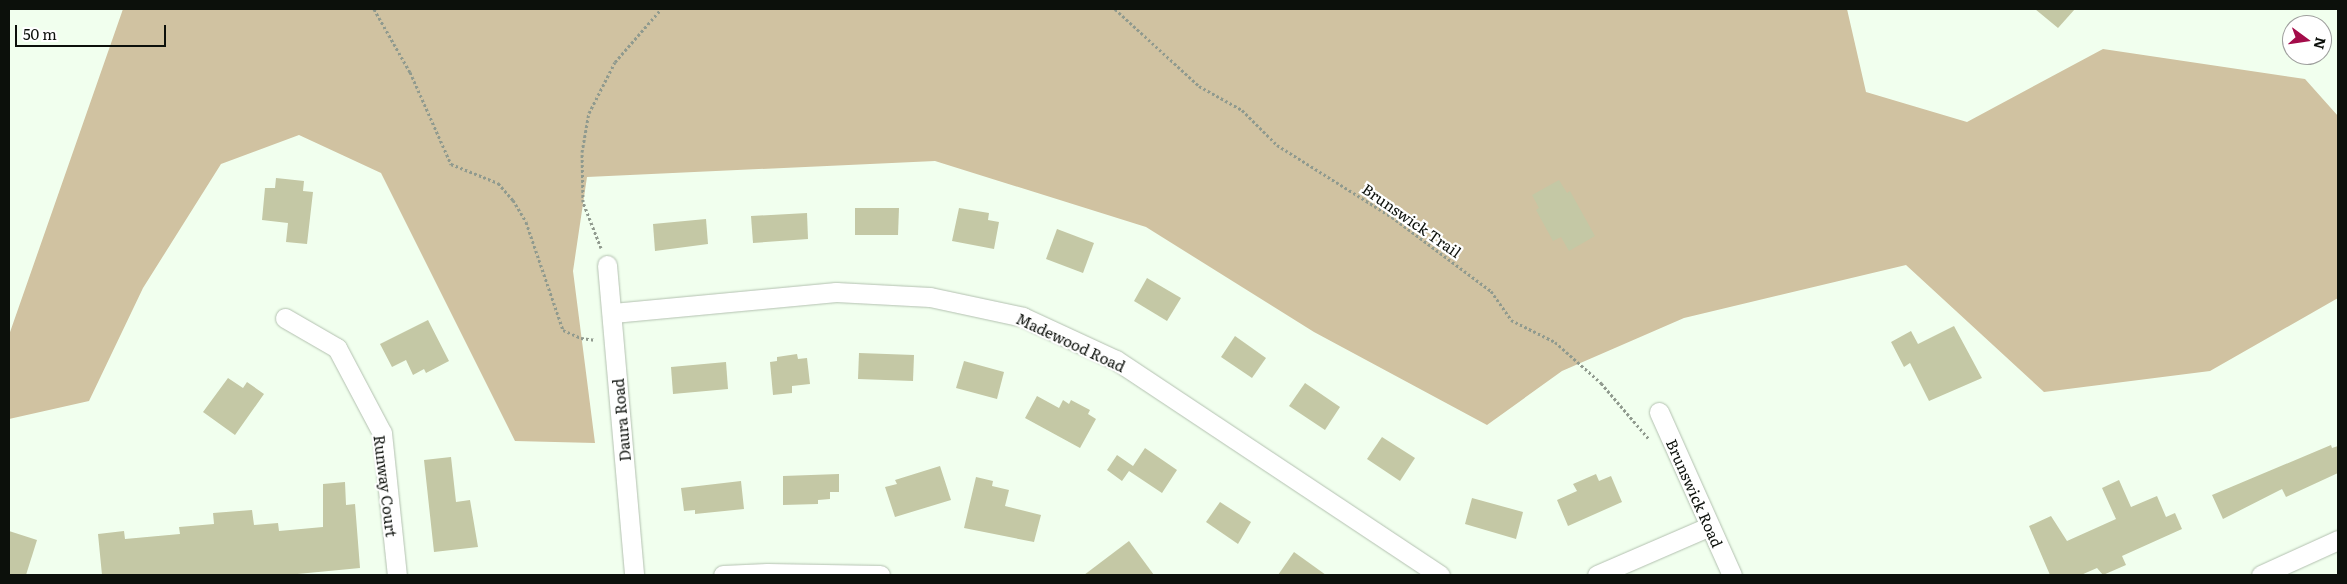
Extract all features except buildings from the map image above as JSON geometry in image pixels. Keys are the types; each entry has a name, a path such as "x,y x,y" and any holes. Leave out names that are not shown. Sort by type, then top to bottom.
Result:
{"street":[{"name":"Daura Road","path":"607,265 613,314 634,575"},
{"name":"Madewood Road","path":"613,314 836,292 930,297 1023,317 1116,360 1440,575"},
{"name":"Runway Court","path":"285,318 337,348 382,433 397,575"},
{"name":"Brunswick Road","path":"1659,412 1732,575"},
{"path":"1597,575 1710,526"},
{"path":"2262,575 2338,540"},
{"path":"723,575 767,572 880,575"}],"path":[{"path":"374,9 410,72 451,164 498,183 522,214 563,330 593,341 615,339"},
{"path":"607,265 583,202 582,152 589,114 615,62 661,9"},
{"name":"Brunswick Trail","path":"1115,9 1199,86 1242,110 1277,145 1392,217 1491,291 1511,320 1555,342 1601,383 1652,443"}],"shaded area":[{"path":"123,9 1847,9 1866,92 1967,122 2103,49 2305,79 2338,116 2338,298 2210,371 2044,392 1906,265 1684,318 1562,371 1487,425 1314,332 1146,227 935,161 587,177 573,271 595,443 515,441 381,173 299,135 221,164 143,288 89,401 9,419 9,335"}]}
